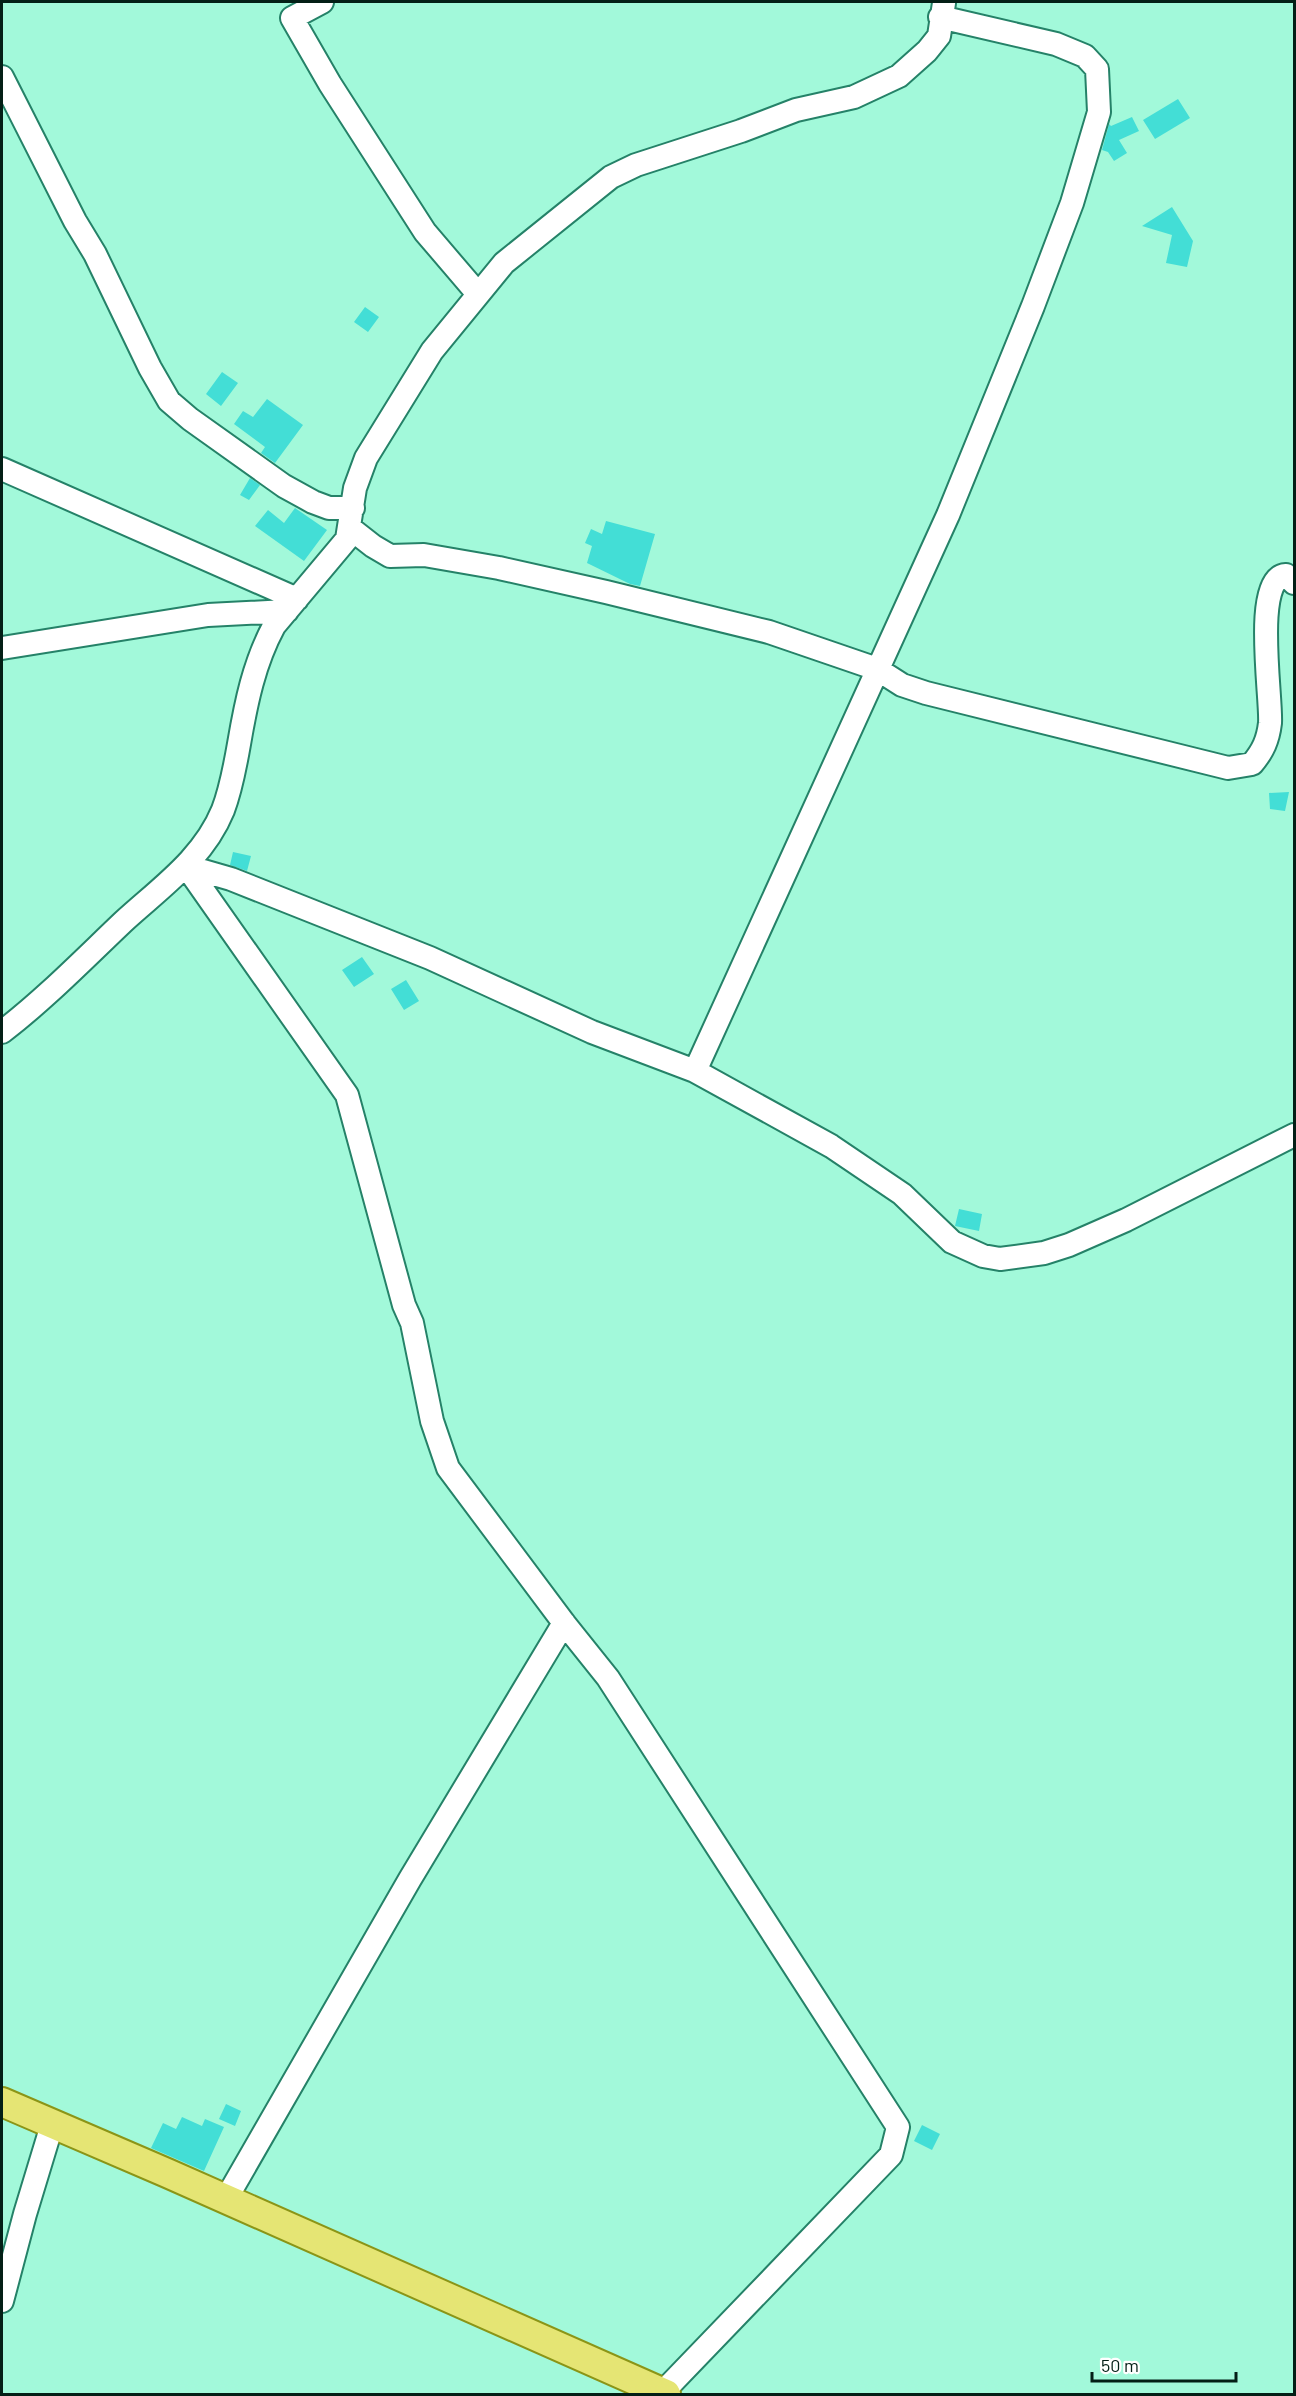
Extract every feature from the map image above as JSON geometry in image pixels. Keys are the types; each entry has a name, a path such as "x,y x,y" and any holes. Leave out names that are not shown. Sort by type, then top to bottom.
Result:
{"main road":[{"path":"2,2102 664,2394"}],"street":[{"path":"321,2 292,18 330,84 425,232 477,294"},
{"path":"2,1032 35,1006 186,866 215,827 232,783 245,711 257,663 274,626 347,539 355,488 366,458 432,351 504,263 611,177 636,165 741,131 796,110 854,97 899,76 927,51 939,36 943,9 1056,44 1085,56 1097,69 1099,112 1072,203 948,515 695,1071"},
{"path":"2,77 75,221 95,254 150,368 169,400 190,419 284,486 313,502 352,518 374,546 390,556 424,555 597,590 769,632 878,669 902,685 960,702 1228,768 1252,764 1266,745 1270,722 1265,637 1272,586 1281,575 1291,578 1294,583"},
{"path":"2,469 292,605"},
{"path":"2,648 208,615 292,605"},
{"path":"186,866 231,879 430,958 592,1032 695,1071 831,1146 902,1194 952,1242 983,1256 1000,1259 1044,1253 1069,1245 1136,1215 1294,1135"},
{"path":"186,866 347,1095 404,1305 412,1323 432,1421 448,1468 608,1678 898,2127 891,2155 664,2394"},
{"path":"226,2199 404,1890 564,1623"},
{"path":"2,2301 52,2125"}],"building":[{"path":"1178,99 1190,118 1155,139 1143,120"},
{"path":"1132,117 1139,131 1119,140 1127,153 1114,161 1108,152 1102,150 1109,124 1111,126"},
{"path":"1172,207 1193,241 1187,267 1166,263 1172,235 1142,226"},
{"path":"365,307 379,317 368,332 354,322"},
{"path":"222,372 238,383 221,406 206,394"},
{"path":"267,399 303,425 275,463 261,453 265,447 234,424 243,411 253,417"},
{"path":"250,478 260,485 249,500 240,495"},
{"path":"295,508 327,530 304,561 255,526 268,510 284,523"},
{"path":"606,521 655,534 640,586 630,584 587,563 592,546 585,543 591,529 602,534"},
{"path":"1289,792 1285,811 1270,809 1269,793"},
{"path":"233,852 251,856 247,871 230,865"},
{"path":"362,957 374,974 354,987 342,970"},
{"path":"406,980 419,1001 404,1010 391,989"},
{"path":"959,1209 982,1214 979,1231 955,1226"},
{"path":"226,2104 241,2111 235,2126 219,2119"},
{"path":"182,2117 202,2126 205,2119 224,2127 204,2171 151,2148 163,2123 176,2129"},
{"path":"922,2125 940,2134 932,2150 914,2141"}]}
